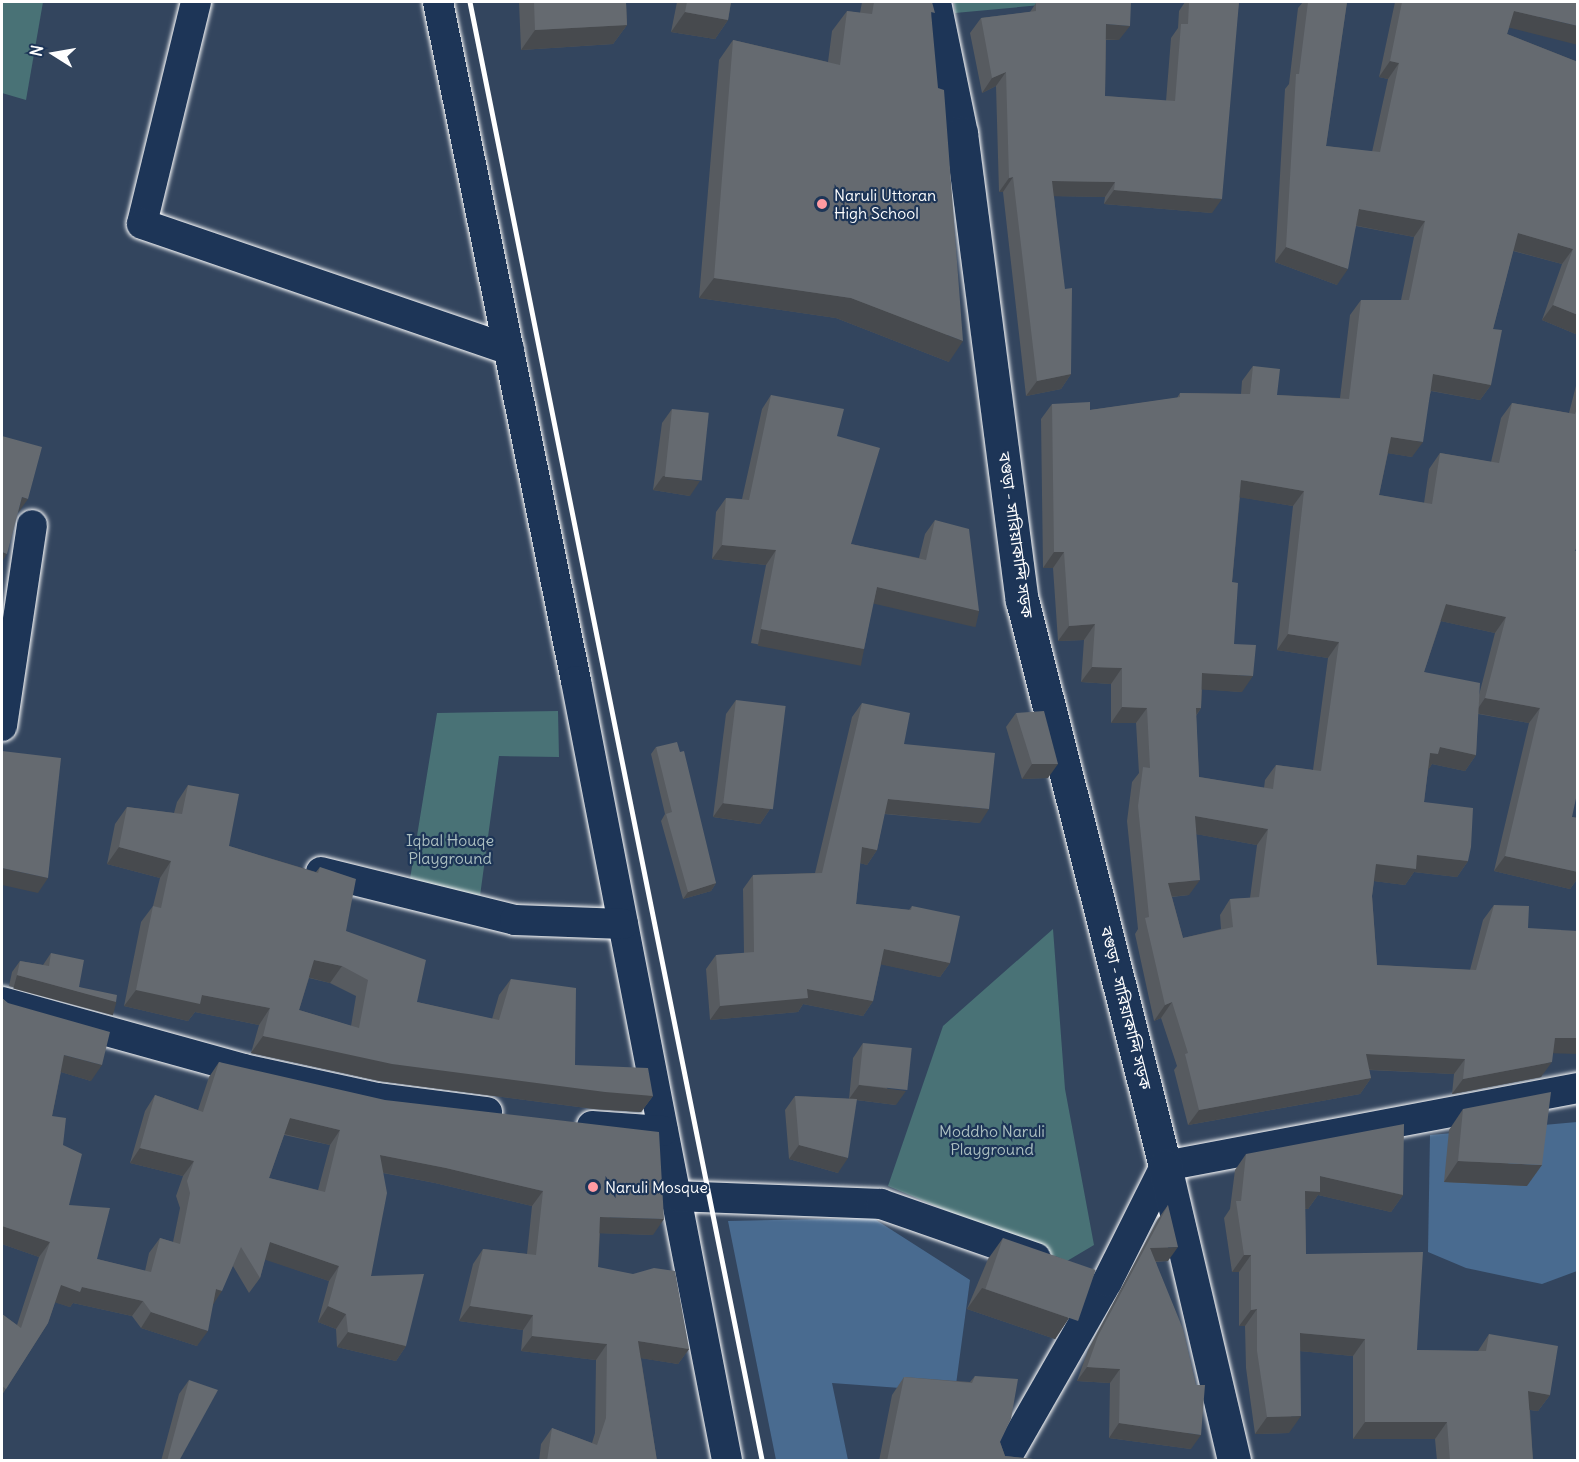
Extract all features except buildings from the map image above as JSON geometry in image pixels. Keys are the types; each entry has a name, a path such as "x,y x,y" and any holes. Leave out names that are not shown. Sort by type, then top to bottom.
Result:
{"main road":[{"name":"বগুড়া - সারিয়াকান্দি সড়ক","path":"934,2 961,133 1022,600 1165,1166 1234,1461"}],"street":[{"path":"196,2 142,224 509,350"},
{"path":"438,2 623,924 727,1461"},
{"path":"2,726 32,525"},
{"path":"321,872 515,920 623,924"},
{"path":"2,1002 254,1071 377,1098 516,1116"},
{"path":"1005,1461 1084,1274 1165,1166 1578,1088"},
{"path":"560,1122 663,1131"},
{"path":"676,1196 881,1204 1084,1274"}],"green space":[{"path":"2,2 43,2 26,100 2,93"},
{"path":"954,2 1074,2 955,13"},
{"name":"Iqbal Houqe Playground","path":"558,711 559,757 499,756 480,896 410,879 437,713"},
{"name":"Moddho Naruli Playground","path":"1053,929 1065,1089 1094,1245 1067,1261 888,1186 943,1026"}],"water":[{"path":"1577,1122 1577,1271 1542,1284 1466,1268 1428,1252 1430,1135"},
{"path":"873,1218 970,1280 955,1392 832,1383 848,1460 776,1460 728,1221"}],"railway":[{"path":"470,2 762,1460"}],"place":[{"name":"Naruli Uttoran High School","path":"822,204"},
{"name":"Naruli Mosque","path":"593,1187"}]}
